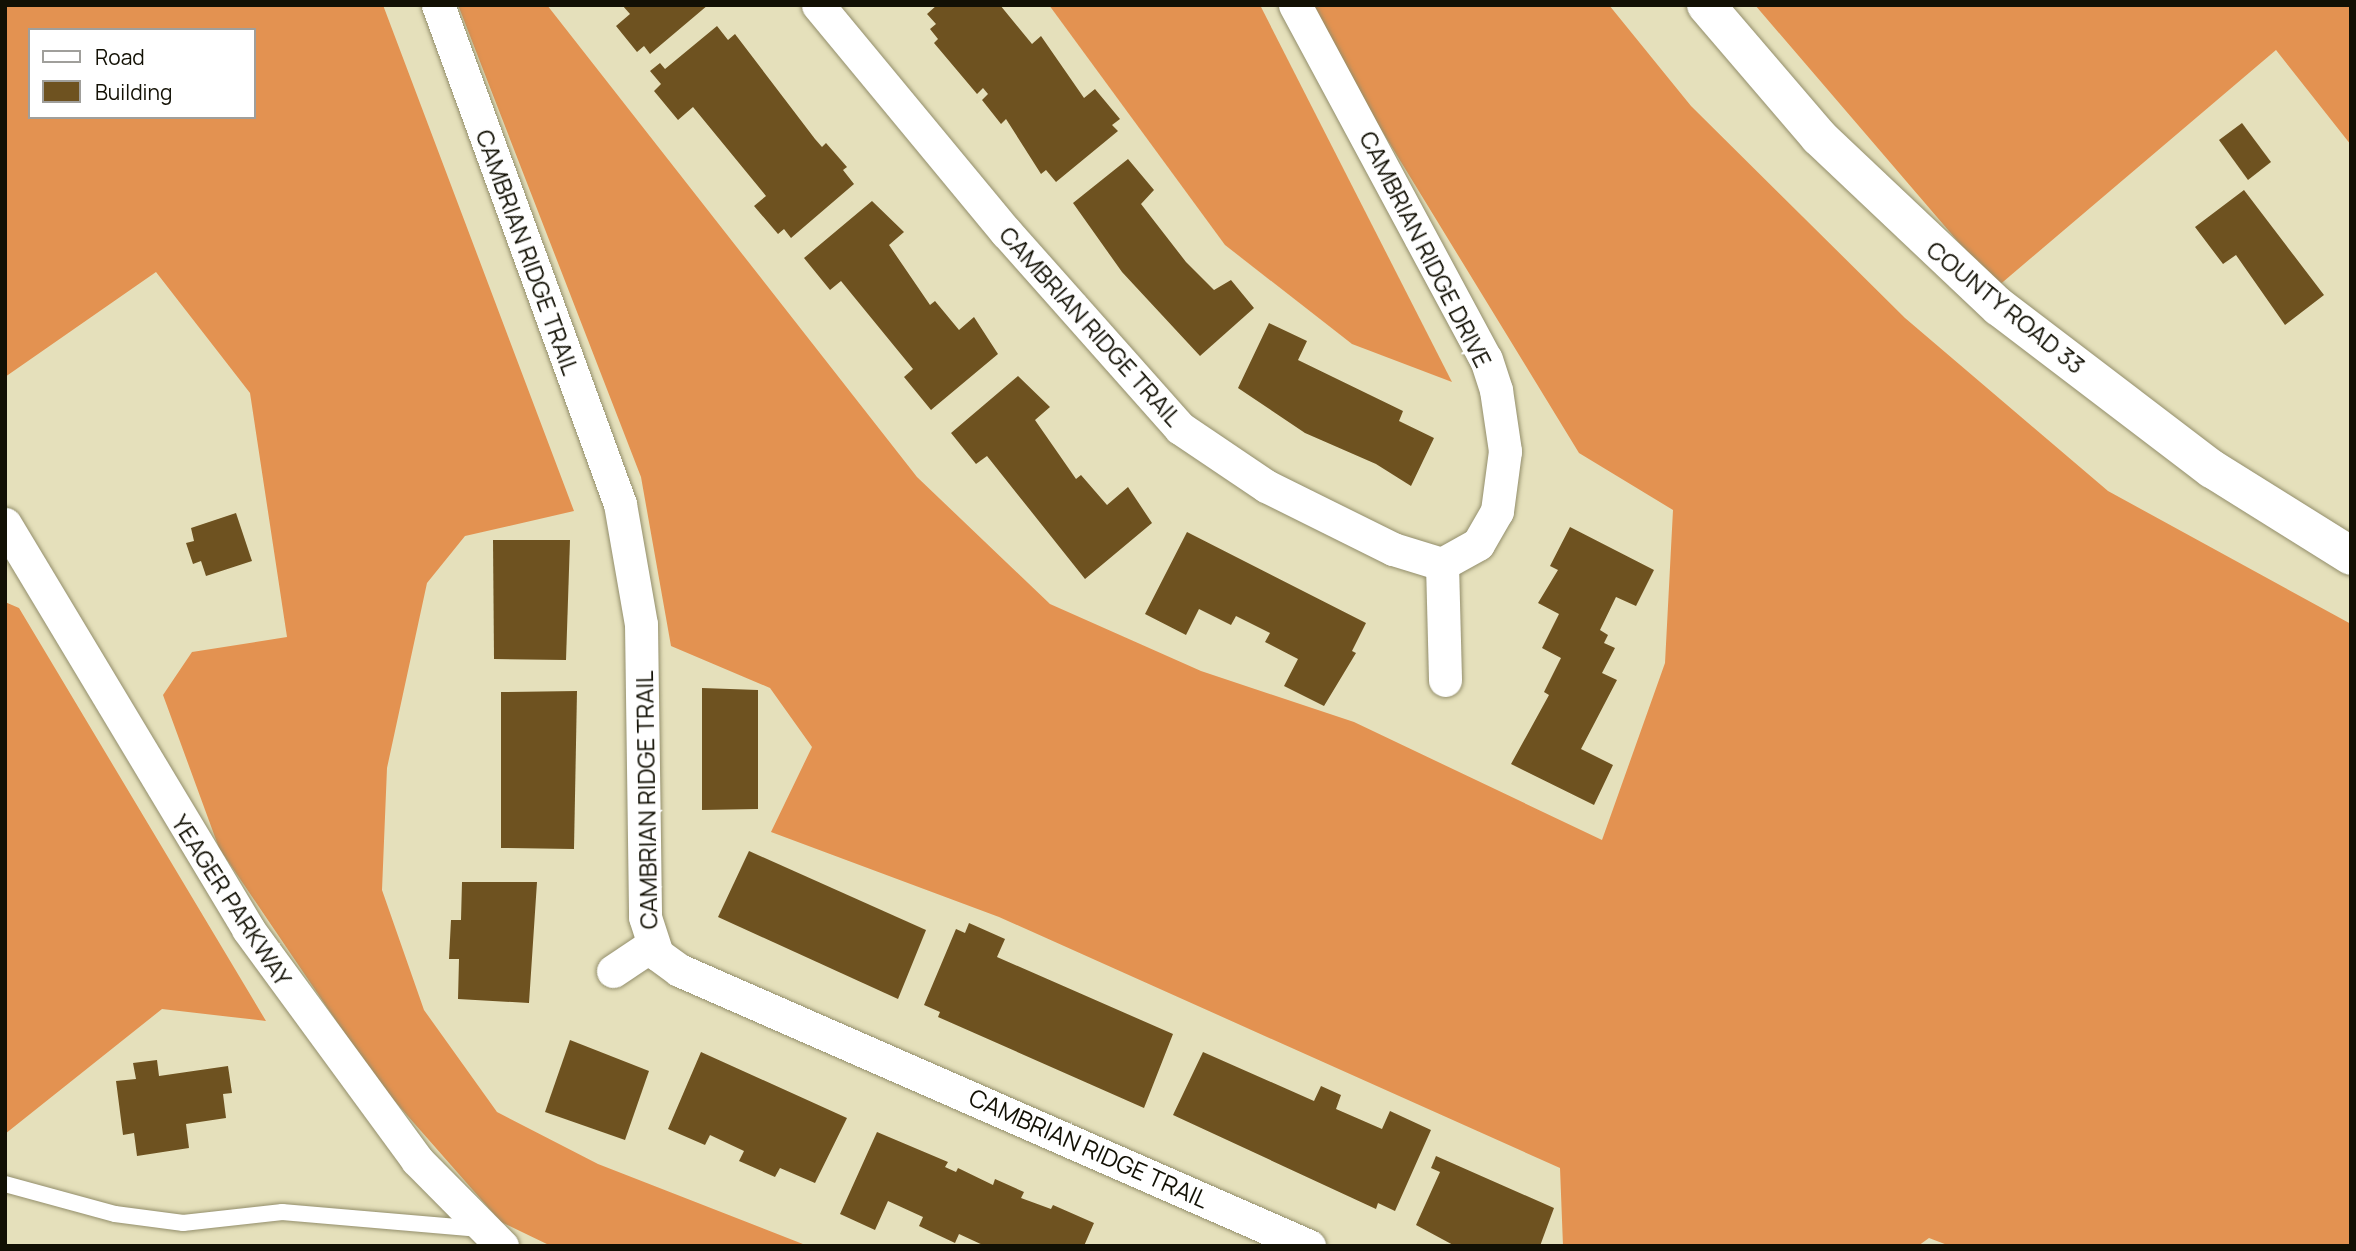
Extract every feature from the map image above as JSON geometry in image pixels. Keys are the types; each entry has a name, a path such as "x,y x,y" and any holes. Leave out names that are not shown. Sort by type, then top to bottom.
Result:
{"street":[{"name":"CAMBRIAN RIDGE TRAIL","path":"438,5 620,504 641,624 645,917 652,945 678,970 1309,1246"},
{"name":"CAMBRIAN RIDGE TRAIL","path":"818,5 1006,232 1180,428 1266,486 1393,550 1442,564"},
{"name":"CAMBRIAN RIDGE DRIVE","path":"1295,5 1486,359 1496,390 1505,451 1497,511 1478,544 1442,564"},
{"name":"COUNTY ROAD 33","path":"1706,5 1819,137 1999,307 2212,469 2351,556"},
{"name":"YEAGER PARKWAY","path":"5,524 248,929 401,1140 494,1238"},
{"path":"1442,564 1445,680"},
{"path":"614,971 652,945"}],"lane":[{"path":"5,1184 115,1214 183,1223 282,1212 494,1238"}],"shaded area":[{"path":"5,5 383,5 574,511 465,536 427,583 387,768 382,890 424,1010 497,1112 598,1164 808,1246 551,1246 501,1222 377,1081 219,848 163,695 192,652 287,637 250,393 156,272 5,377"},
{"path":"458,5 547,5 917,477 1050,604 1201,671 1354,722 1602,840 1665,663 1673,510 1579,453 1305,5 1609,5 1691,106 1905,318 2108,491 2351,624 2351,1246 1950,1246 1929,1238 1918,1246 1563,1246 1560,1168 999,917 771,832 812,747 770,688 671,646 641,477"},
{"path":"1049,5 1260,5 1452,382 1352,344 1225,245"},
{"path":"1755,5 2351,5 2351,145 2276,50 1997,287"},
{"path":"5,602 19,608 266,1021 162,1009 5,1134"}],"building":[{"path":"622,5 708,5 650,54 644,46 637,52 616,26 630,14"},
{"path":"937,5 1000,5 1032,44 1041,36 1084,98 1095,89 1120,119 1112,125 1118,131 1056,182 1046,170 1041,174 1006,119 1001,124 982,100 988,94 983,88 977,94 934,43 938,39 930,29 936,24 927,14"},
{"path":"717,26 728,40 735,34 815,139 822,147 826,143 847,167 843,170 854,184 791,238 784,229 778,234 754,206 766,196 693,107 678,120 654,91 661,84 650,71 660,63 665,69"},
{"path":"2242,123 2271,162 2248,180 2219,140"},
{"path":"1128,159 1154,190 1141,204 1186,262 1214,290 1231,280 1254,308 1200,356 1122,272 1073,203"},
{"path":"2244,190 2324,295 2285,325 2236,255 2223,264 2195,227"},
{"path":"872,201 904,232 889,245 930,305 935,301 959,330 974,317 998,354 931,410 904,377 913,369 841,281 830,290 804,258"},
{"path":"1269,323 1307,341 1298,360 1403,411 1399,421 1434,438 1411,486 1376,464 1305,433 1238,388"},
{"path":"1018,376 1050,407 1035,420 1076,479 1081,475 1107,505 1128,487 1152,523 1085,579 987,456 976,464 951,433"},
{"path":"236,513 252,561 206,576 201,561 193,564 186,543 194,541 191,528"},
{"path":"1570,527 1654,570 1636,606 1616,597 1600,630 1608,635 1604,643 1615,648 1602,673 1617,680 1581,749 1613,765 1594,805 1511,764 1549,695 1544,692 1561,658 1542,648 1559,614 1538,603 1558,570 1550,566"},
{"path":"1187,532 1366,623 1352,651 1356,653 1324,706 1284,686 1298,659 1265,642 1270,633 1236,616 1231,625 1199,609 1186,635 1145,614"},
{"path":"493,540 570,540 566,660 494,659"},
{"path":"702,688 758,690 758,809 702,810"},
{"path":"577,691 574,849 501,848 501,692"},
{"path":"749,851 926,930 898,999 718,917"},
{"path":"462,882 537,882 529,1003 458,999 459,959 449,959 451,920 461,920"},
{"path":"969,923 1005,939 997,957 1173,1034 1144,1108 938,1017 940,1012 924,1005 956,929 965,933"},
{"path":"570,1040 649,1071 625,1140 545,1112"},
{"path":"701,1052 847,1118 815,1183 780,1168 775,1177 739,1161 744,1151 710,1135 705,1145 668,1129"},
{"path":"1203,1052 1314,1101 1321,1086 1341,1095 1336,1109 1382,1129 1390,1111 1431,1130 1395,1211 1378,1203 1376,1209 1173,1115"},
{"path":"157,1060 159,1076 228,1066 232,1093 223,1094 226,1118 186,1124 189,1148 137,1156 134,1133 123,1135 116,1081 136,1079 133,1063"},
{"path":"877,1132 948,1162 945,1167 956,1172 958,1168 993,1185 995,1179 1024,1192 1021,1198 1051,1209 1053,1205 1094,1223 1084,1246 985,1246 959,1234 955,1243 919,1226 923,1217 888,1201 875,1230 840,1214"},
{"path":"1436,1156 1554,1208 1540,1246 1455,1246 1416,1225 1440,1172 1431,1168"}]}
